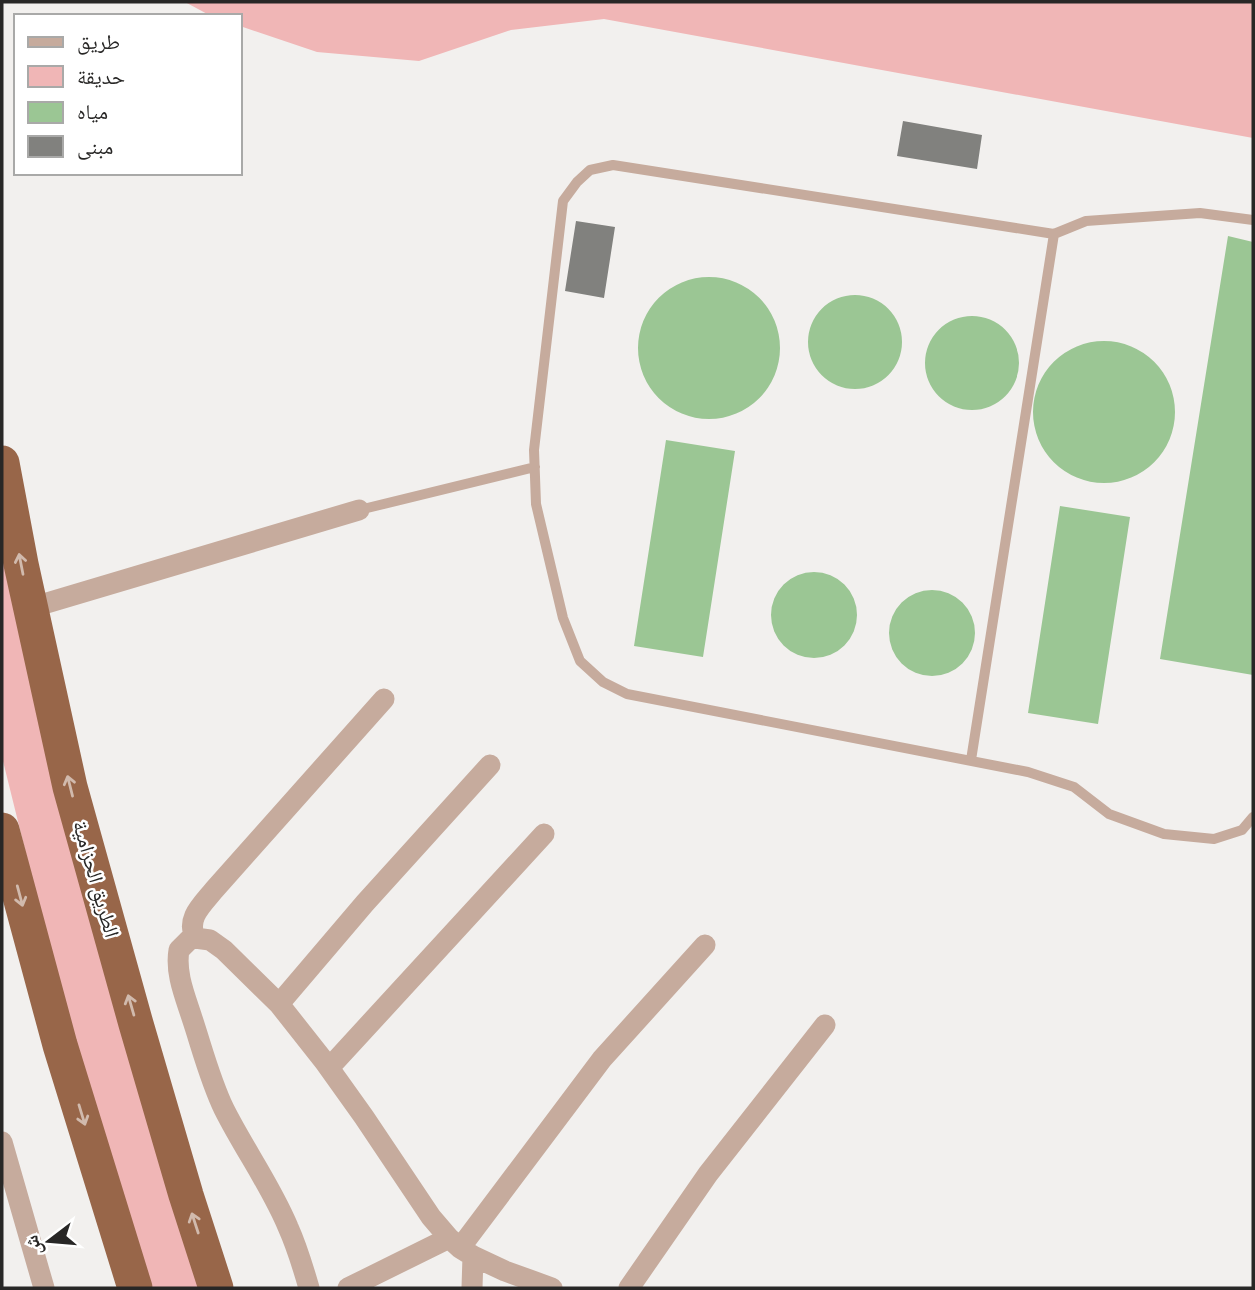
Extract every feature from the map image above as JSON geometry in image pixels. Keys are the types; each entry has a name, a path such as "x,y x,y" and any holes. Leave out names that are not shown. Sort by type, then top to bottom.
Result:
{"highway":[{"name":"الطريق الحزامية","path":"2,463 30,608 70,787 151,1077 216,1288"},
{"path":"2,831 60,1045 135,1288"}],"street":[{"path":"30,608 359,510"},
{"path":"195,938 192,922 214,890 384,699"},
{"path":"279,1004 365,902 490,765"},
{"path":"329,1068 544,834"},
{"path":"309,1288 288,1225 216,1091 187,1003 178,965 179,950 189,940 210,940 224,950 279,1004 364,1117 431,1217 460,1247 505,1271 552,1288"},
{"path":"348,1288 460,1247 603,1059 705,945"},
{"path":"629,1288 708,1174 825,1025"},
{"path":"2,1142 44,1288"},
{"path":"460,1247 472,1288"}],"lane":[{"path":"1253,220 1200,213 1086,221 1054,234 613,165 590,170 577,182 564,201 534,450 536,503 563,618 580,661 603,681 627,694 1028,772 1074,787 1109,814 1164,834 1214,839 1242,830 1253,817"},
{"path":"971,760 1054,234"},
{"path":"359,510 535,467"}],"green space":[{"path":"185,2 1253,2 1253,138 604,19 511,30 419,61 317,52 242,27 242,14 207,14"},
{"path":"2,547 199,1288 149,1288 66,1015 2,757"}],"water":[{"path":"1228,236 1253,242 1253,675 1160,659"},
{"path":"709,277 736,282 760,297 775,321 780,348 775,375 760,399 736,414 709,419 682,414 658,399 643,375 638,348 643,321 658,297 682,282"},
{"path":"855,295 873,298 888,309 899,324 902,342 899,360 888,375 873,386 855,389 837,386 822,375 811,360 808,342 811,324 822,309 837,298"},
{"path":"972,316 990,319 1005,330 1016,345 1019,363 1016,381 1005,396 990,407 972,410 954,407 939,396 928,381 925,363 928,345 939,330 954,319"},
{"path":"1104,341 1131,346 1155,361 1170,385 1175,412 1170,439 1155,463 1131,478 1104,483 1077,478 1053,463 1038,439 1033,412 1038,385 1053,361 1077,346"},
{"path":"666,440 735,451 703,657 634,646"},
{"path":"1060,506 1130,517 1098,724 1028,713"},
{"path":"814,572 838,579 850,591 857,615 850,639 838,651 814,658 790,651 778,639 771,615 778,591 790,579"},
{"path":"932,590 956,597 968,609 975,633 968,657 956,669 932,676 908,669 896,657 889,633 896,609 908,597"}],"building":[{"path":"903,121 982,135 977,169 897,156"},
{"path":"576,221 615,227 604,298 565,291"}]}
